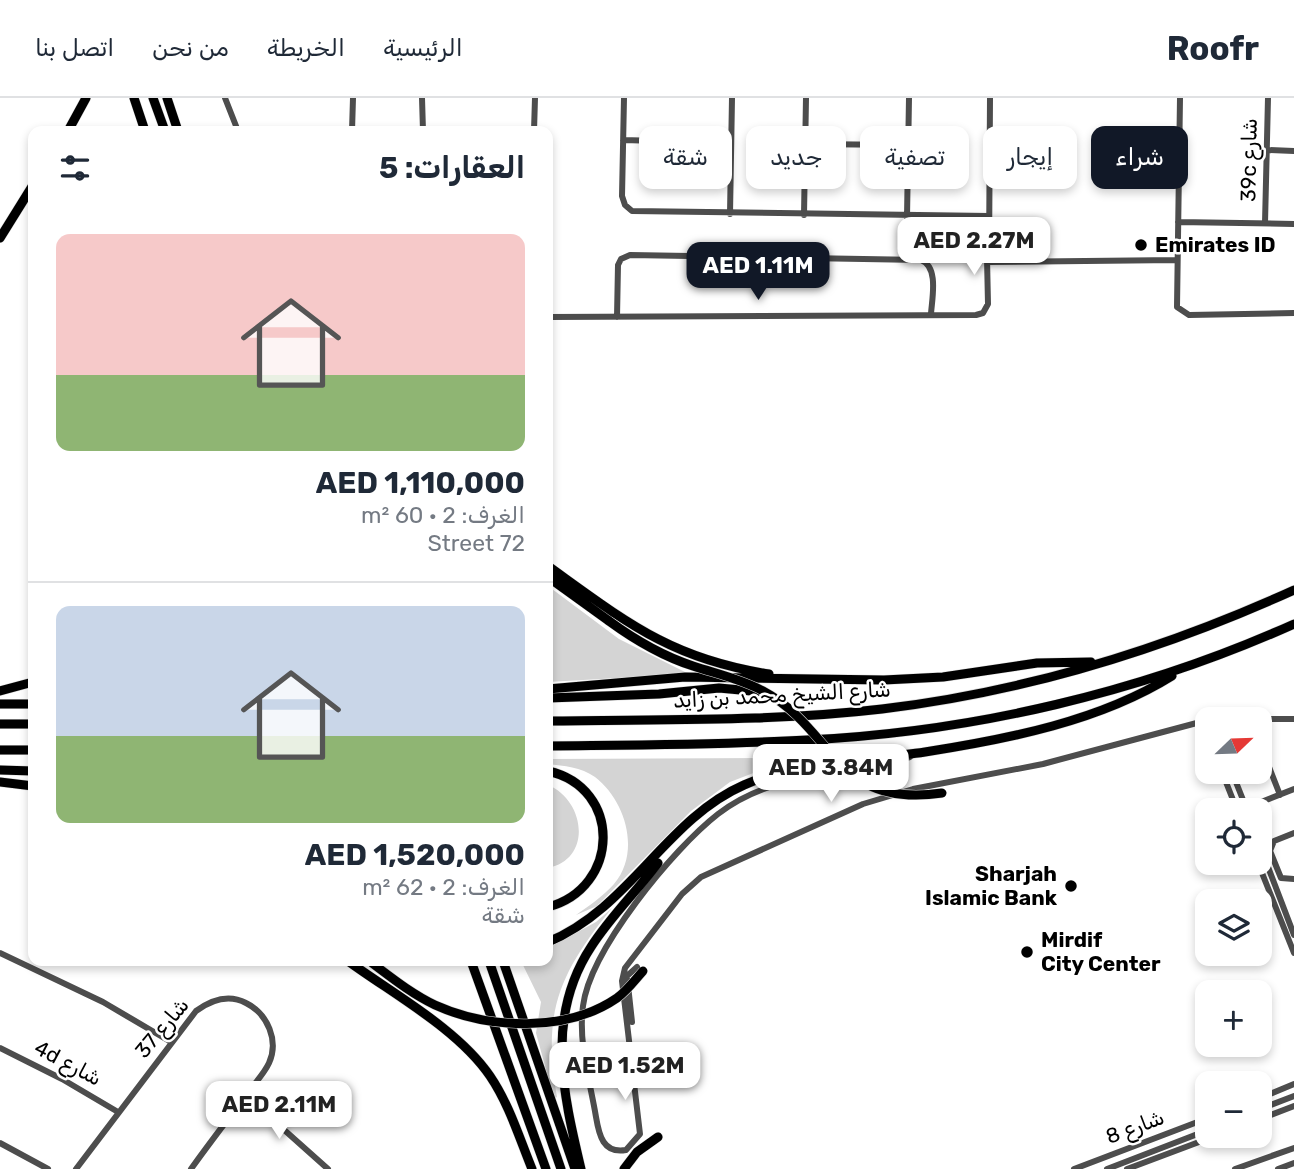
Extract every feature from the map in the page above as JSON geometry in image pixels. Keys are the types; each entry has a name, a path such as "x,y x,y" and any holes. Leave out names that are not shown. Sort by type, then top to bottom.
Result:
{"highway":[{"path":"71,126 86,98"},
{"path":"134,98 143,126"},
{"path":"153,98 162,126"},
{"path":"167,98 176,126"},
{"path":"0,238 28,193"},
{"path":"553,570 618,617 675,649 716,664 802,679"},
{"path":"553,582 609,621 664,654 743,681 772,695 798,715 836,762 861,781 901,794 942,793"},
{"name":"شارع الشيخ محمد بن زايد","path":"553,720 808,716 882,709 1016,685 1100,663 1225,620 1294,590"},
{"name":"شارع الشيخ محمد بن زايد","path":"553,746 808,740 874,734 1004,714 1180,671 1294,624"},
{"path":"553,689 685,677 943,677 1037,663 1100,663"},
{"path":"553,939 581,925 611,903 715,801 763,777 806,767 925,752 1032,730 1132,698 1180,671"},
{"path":"0,691 28,683"},
{"path":"553,698 729,688 772,695"},
{"path":"0,704 28,704"},
{"path":"0,724 28,724"},
{"path":"0,750 28,750"},
{"path":"0,770 28,771"},
{"path":"553,773 570,779 587,793 596,807 604,834 600,861 586,885 573,897 553,905"},
{"path":"0,782 28,780"},
{"path":"0,782 28,785"},
{"path":"581,1169 561,1074 561,1032 566,1004 591,947 674,839"},
{"path":"355,966 452,1035 478,1060 506,1105 531,1169"},
{"path":"377,966 435,1005 483,1020 506,1023 547,1021 579,1014 610,1002 641,970"},
{"path":"473,966 546,1169"},
{"path":"491,966 561,1169"},
{"path":"505,966 575,1169"},
{"path":"624,1169 637,1153 658,1137"}],"street":[{"path":"225,98 236,126"},
{"path":"352,126 353,98"},
{"path":"422,98 423,126"},
{"path":"534,126 535,98"},
{"path":"624,98 622,196 629,210 988,218"},
{"path":"731,126 732,98"},
{"path":"805,126 806,98"},
{"path":"908,126 909,98"},
{"path":"553,317 969,314 981,308 987,296 990,98"},
{"path":"1180,98 1176,288 1180,310 1189,315 1294,313"},
{"name":"39c شارع","path":"1265,223 1268,98"},
{"path":"623,140 639,140"},
{"path":"1267,150 1294,151"},
{"path":"730,189 730,214"},
{"path":"804,189 804,215"},
{"path":"906,217 907,189"},
{"path":"1178,222 1294,224"},
{"path":"617,317 618,265 621,259 630,255 922,260 929,264 932,271 932,314"},
{"path":"987,259 991,263 1177,262"},
{"path":"1272,719 1294,719"},
{"path":"635,1069 622,982 625,968 682,894 708,873 888,796 1043,764 1195,723"},
{"path":"641,970 630,971 627,979 640,1134 630,1148 614,1150 604,1144 598,1133 584,1049 582,1009 587,983 609,941 694,835 727,807 763,789 925,752"},
{"path":"1272,775 1280,795"},
{"path":"1271,798 1294,789"},
{"path":"1294,833 1274,841 1270,851 1281,878 1294,878"},
{"path":"1271,875 1293,933"},
{"path":"1272,895 1277,898 1293,933"},
{"path":"1272,899 1294,953"},
{"path":"0,953 93,997 171,1042"},
{"name":"شارع 37","path":"76,1169 195,1011 215,1000 238,1000 258,1011 270,1030 272,1052 263,1073 194,1168"},
{"name":"4d شارع","path":"0,1048 62,1079 118,1112"},
{"path":"1272,1093 1294,1084"},
{"path":"245,1095 328,1169"},
{"path":"1272,1105 1294,1096"},
{"path":"1272,1114 1294,1106"},
{"name":"شارع 8","path":"1074,1169 1195,1123"},
{"name":"شارع 8","path":"1107,1169 1195,1135"},
{"path":"0,1143 48,1169"},
{"path":"1127,1169 1195,1144"},
{"path":"1235,1169 1294,1148"},
{"path":"1278,1169 1294,1163"}],"shaded area":[{"path":"553,590 619,639 689,674 553,682"},
{"path":"848,751 756,772 730,782 691,811 597,906 576,915 610,888 622,871 627,857 626,828 622,813 606,787 590,774 553,765 553,759 767,758"},
{"path":"553,788 570,803 579,829 578,842 572,853 553,866"},
{"path":"612,908 579,953 559,995 552,1041 557,1097 554,1099 536,1033 541,1002 523,966 553,966 553,945 596,922"}],"place":[{"name":"Emirates ID","path":"1141,245"},
{"name":"Sharjah Islamic Bank","path":"1071,886"},
{"name":"Mirdif City Center","path":"1027,952"}]}
